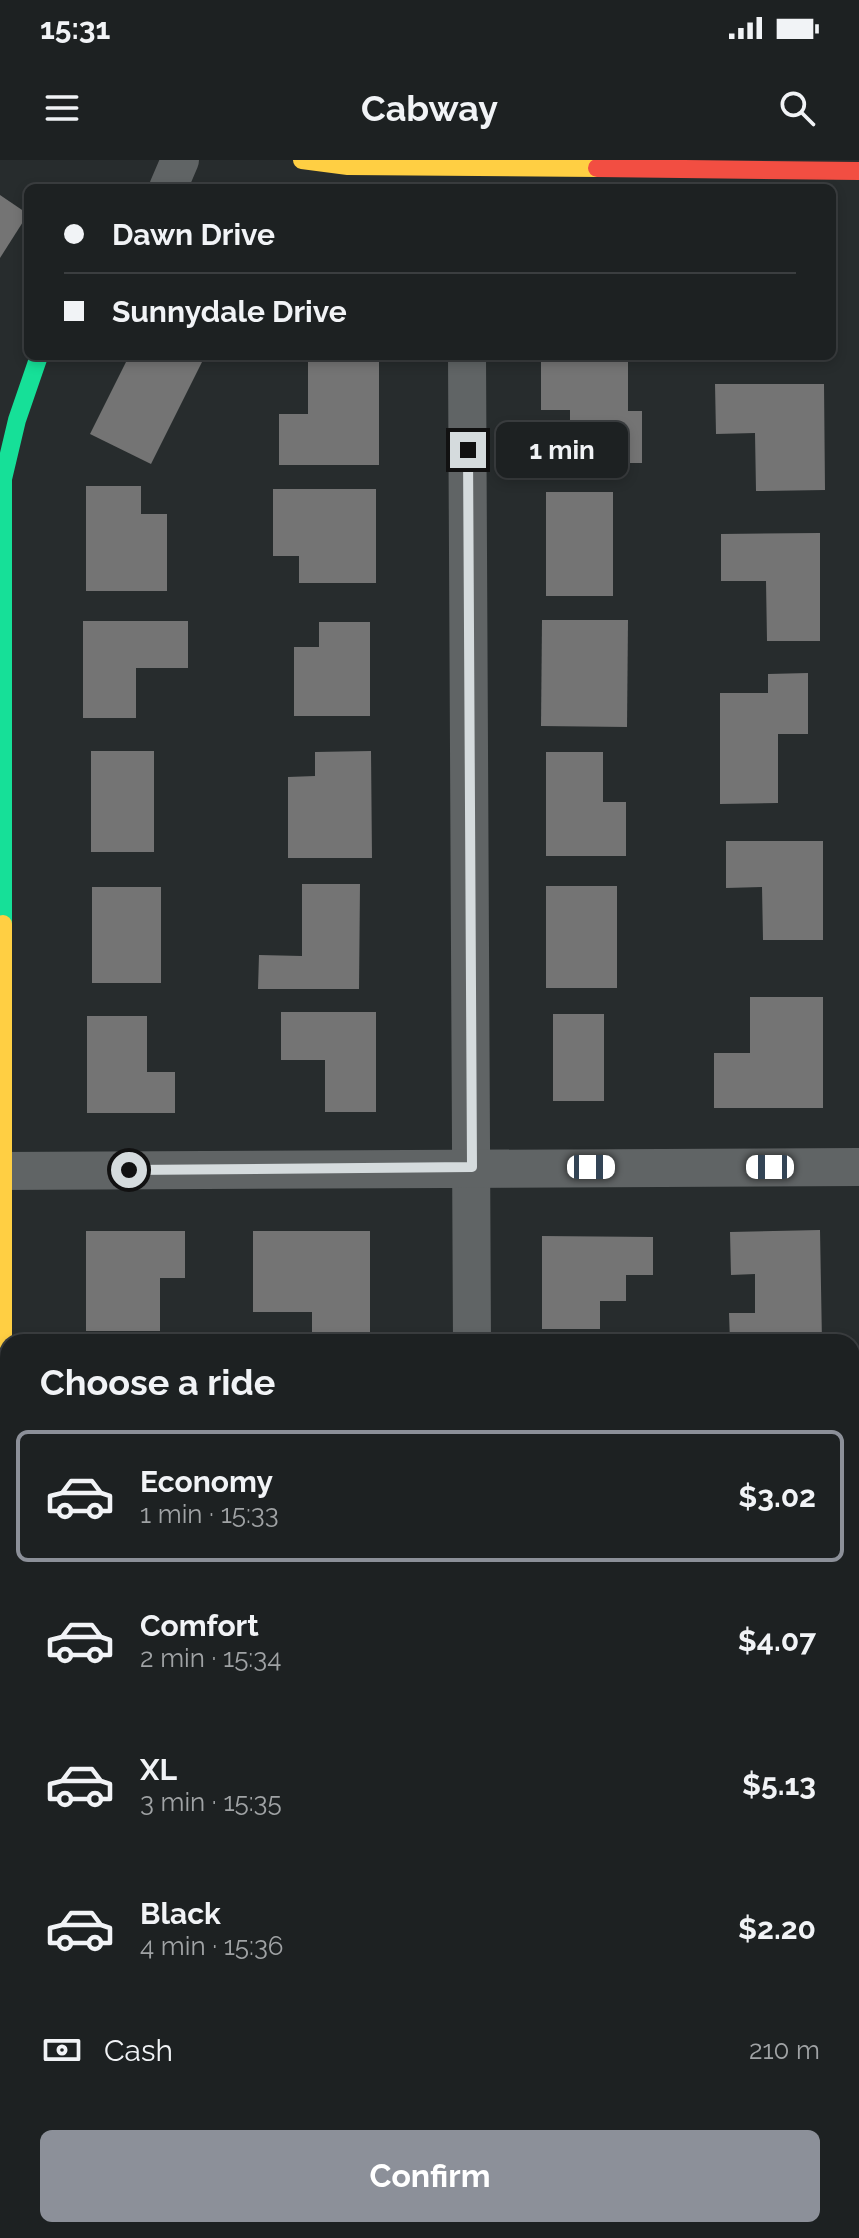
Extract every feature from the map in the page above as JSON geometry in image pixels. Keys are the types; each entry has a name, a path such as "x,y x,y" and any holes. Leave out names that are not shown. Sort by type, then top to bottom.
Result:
{"street":[{"path":"170,184 180,160"},
{"path":"302,160 466,178 859,171"},
{"path":"2,1334 0,714 3,479 17,420 38,360"},
{"path":"467,360 472,1334"},
{"path":"2,1171 859,1167"}],"building":[{"path":"0,195 24,211 24,220 0,258"},
{"path":"127,360 203,360 151,464 90,434"},
{"path":"308,360 379,360 379,465 279,465 279,414 308,414"},
{"path":"541,360 628,360 628,411 642,411 642,463 570,463 570,410 541,410"},
{"path":"715,384 824,384 825,490 756,491 755,433 716,434"},
{"path":"86,486 141,486 141,514 167,514 167,591 86,591"},
{"path":"273,489 376,489 376,583 299,583 299,556 273,556"},
{"path":"546,492 613,492 613,596 546,596"},
{"path":"820,533 820,641 767,641 766,581 721,581 721,534"},
{"path":"542,620 628,620 627,727 541,726"},
{"path":"83,621 188,621 188,668 136,668 136,718 83,718"},
{"path":"319,622 370,622 370,716 294,716 294,647 319,647"},
{"path":"808,673 808,734 778,734 778,803 720,804 720,693 768,693 768,674"},
{"path":"91,751 154,751 154,852 91,852"},
{"path":"371,751 372,858 288,858 288,777 315,776 315,752"},
{"path":"546,752 603,752 603,802 626,802 626,856 546,856"},
{"path":"726,841 823,841 823,940 763,940 762,887 726,888"},
{"path":"302,884 360,884 359,989 258,989 259,955 302,956"},
{"path":"546,886 617,886 617,988 546,988"},
{"path":"92,887 161,887 161,983 92,983"},
{"path":"750,997 823,997 823,1108 714,1108 714,1053 750,1053"},
{"path":"281,1012 376,1012 376,1112 325,1112 325,1060 281,1060"},
{"path":"553,1014 604,1014 604,1101 553,1101"},
{"path":"87,1016 147,1016 147,1072 175,1072 175,1113 87,1113"},
{"path":"820,1230 822,1334 730,1334 729,1313 755,1313 755,1274 731,1275 730,1232"},
{"path":"86,1231 185,1231 185,1278 160,1278 160,1331 86,1331"},
{"path":"253,1231 370,1231 370,1333 312,1333 312,1312 253,1312"},
{"path":"542,1236 653,1237 653,1275 626,1275 626,1301 600,1301 600,1329 542,1329"}],"traffic: fast":[{"path":"3,924 3,479 17,420 38,360"}],"traffic: slow":[{"path":"302,160 348,166 597,168"},
{"path":"3,924 3,1334"}],"traffic: jam":[{"path":"597,168 859,171"}],"route":[{"path":"129,1170 472,1167 468,450"}]}
